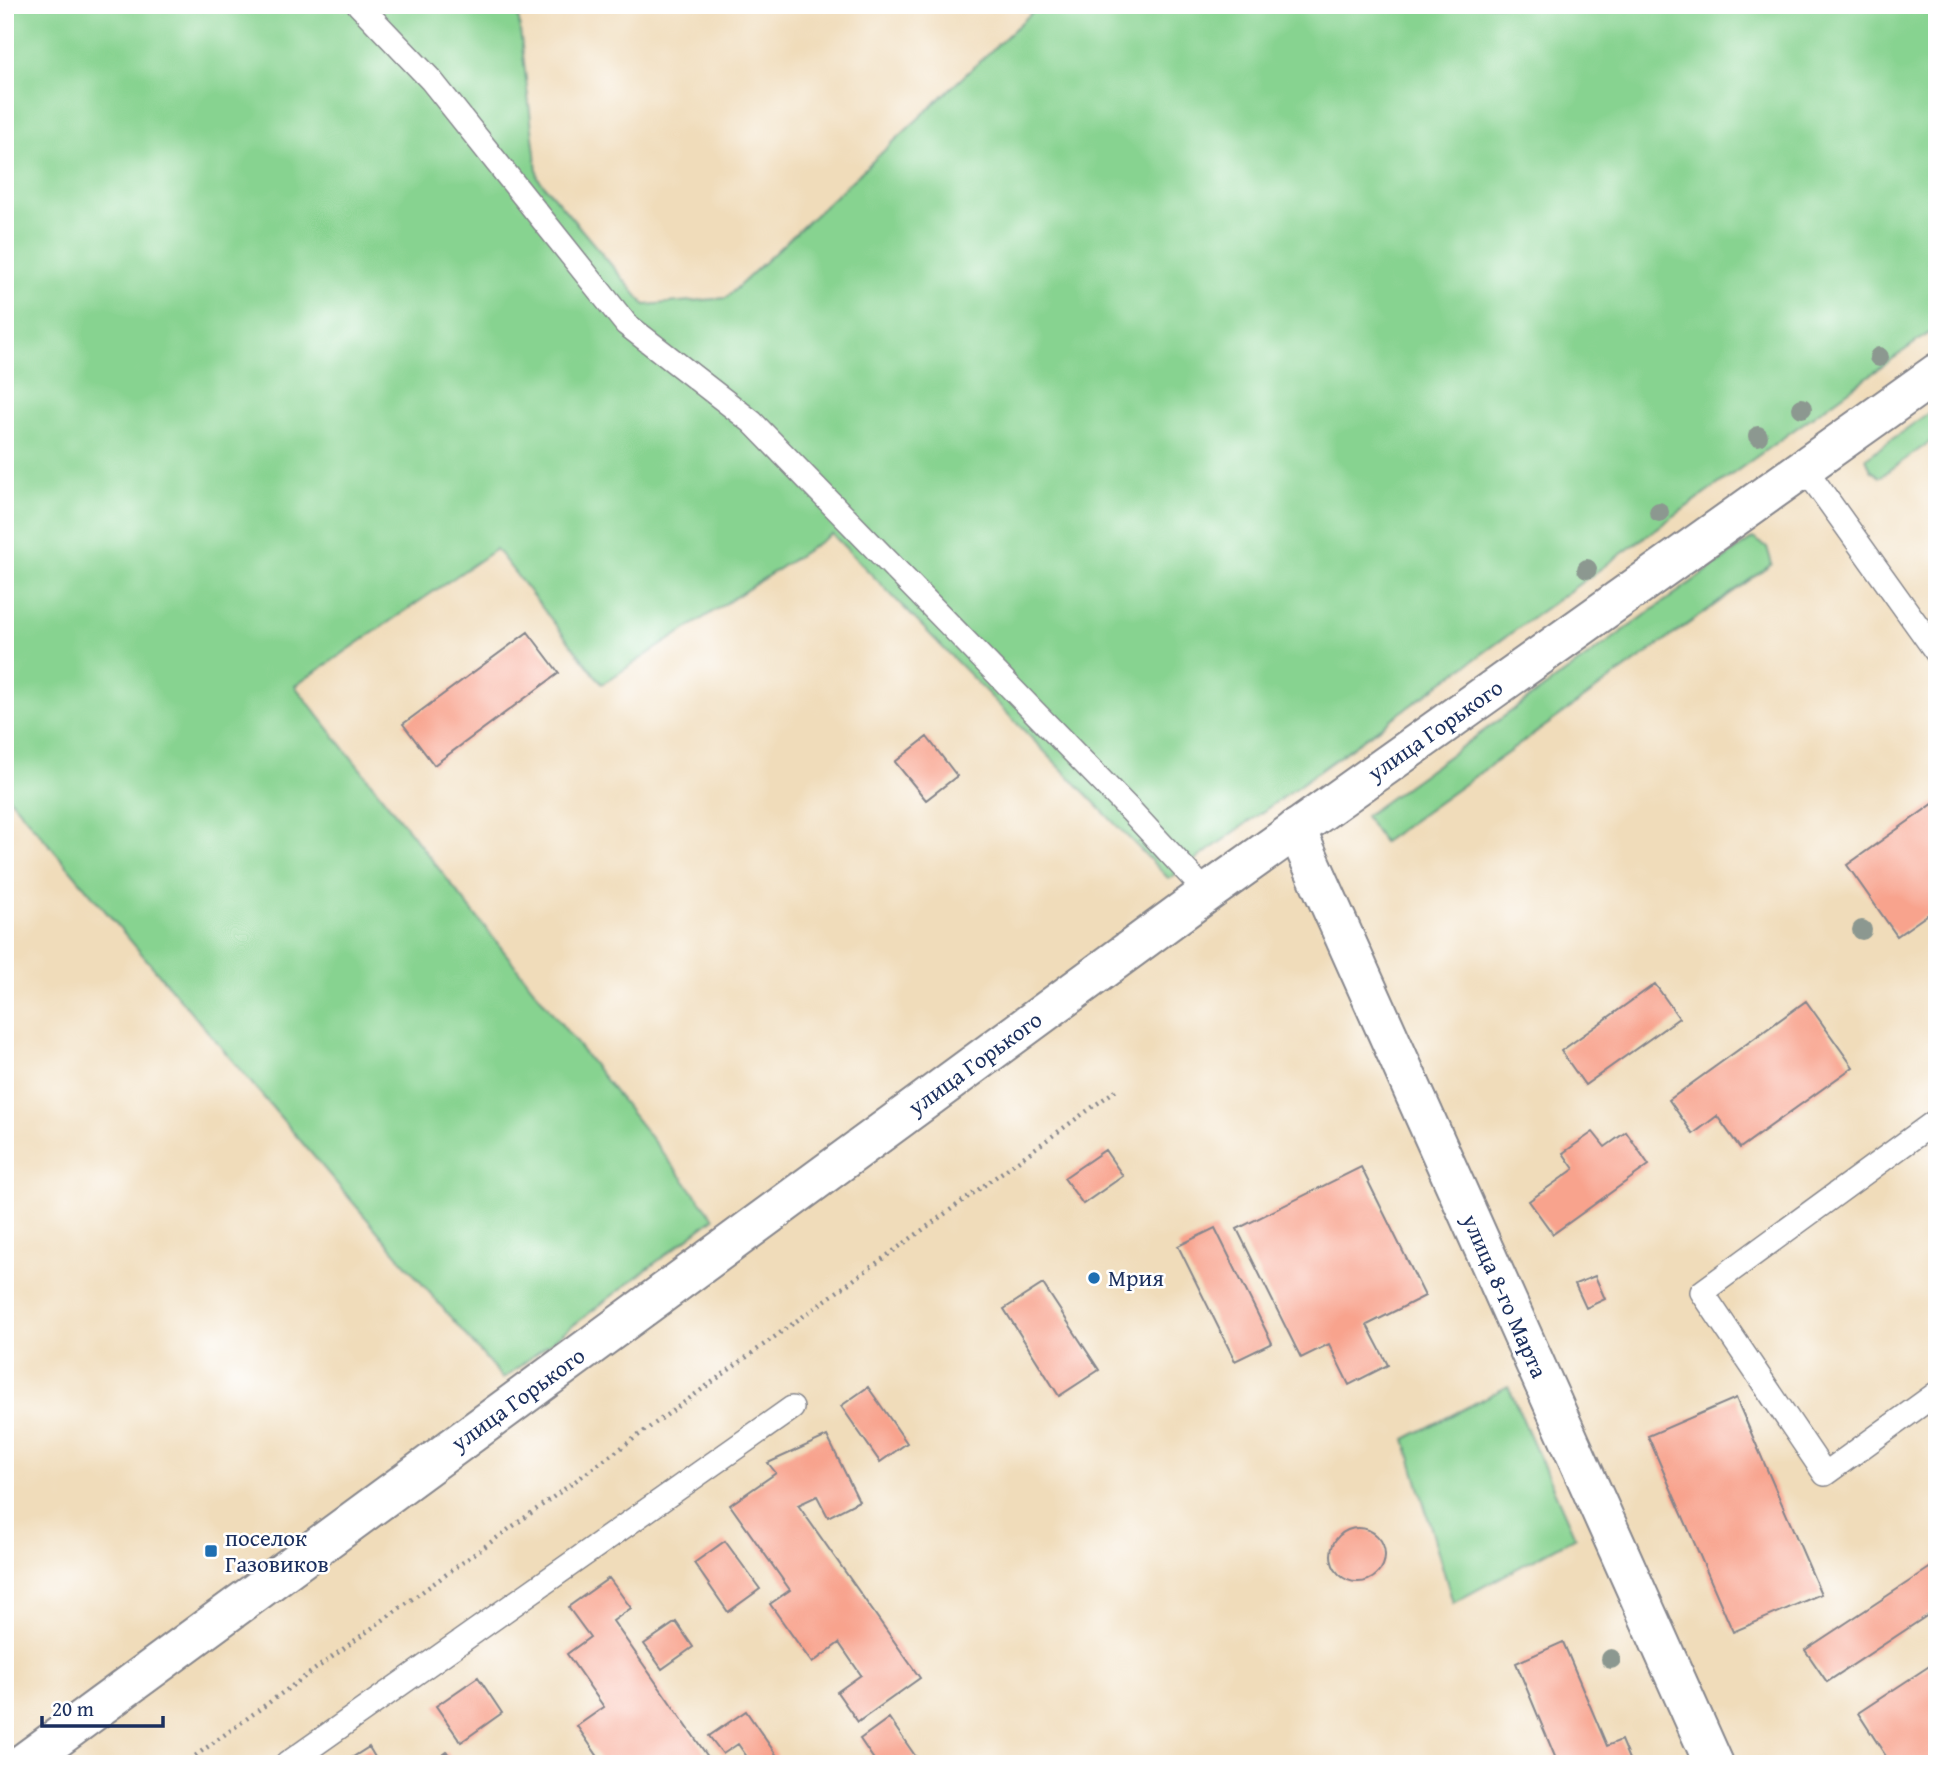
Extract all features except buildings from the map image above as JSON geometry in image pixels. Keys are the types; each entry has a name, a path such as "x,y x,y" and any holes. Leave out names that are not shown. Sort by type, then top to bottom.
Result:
{"main road":[{"name":"улица Горького","path":"22,1764 1207,893 1937,373"},
{"name":"улица 8-го Марта","path":"1296,829 1714,1764"}],"lane":[{"path":"359,5 431,80 626,324 752,422 1131,811 1207,893"},
{"path":"1804,467 1937,653"},
{"path":"1937,1120 1702,1292 1825,1474 1937,1393"},
{"path":"287,1764 792,1408"}],"path":[{"path":"184,1764 1116,1090"}],"green space":[{"path":"5,5 517,5 538,178 645,305 726,298 1040,5 1937,5 1937,327 1169,879 832,534 602,684 496,549 295,686 714,1218 503,1379 5,793"},
{"path":"1935,408 1937,437 1880,477 1871,470 1866,458"},
{"path":"1753,538 1767,547 1772,564 1383,842 1365,816"},
{"path":"1508,1386 1575,1537 1453,1603 1405,1439"}],"place":[{"name":"Мрия","path":"1094,1278"},
{"name":"поселок Газовиков","path":"211,1551"}]}
